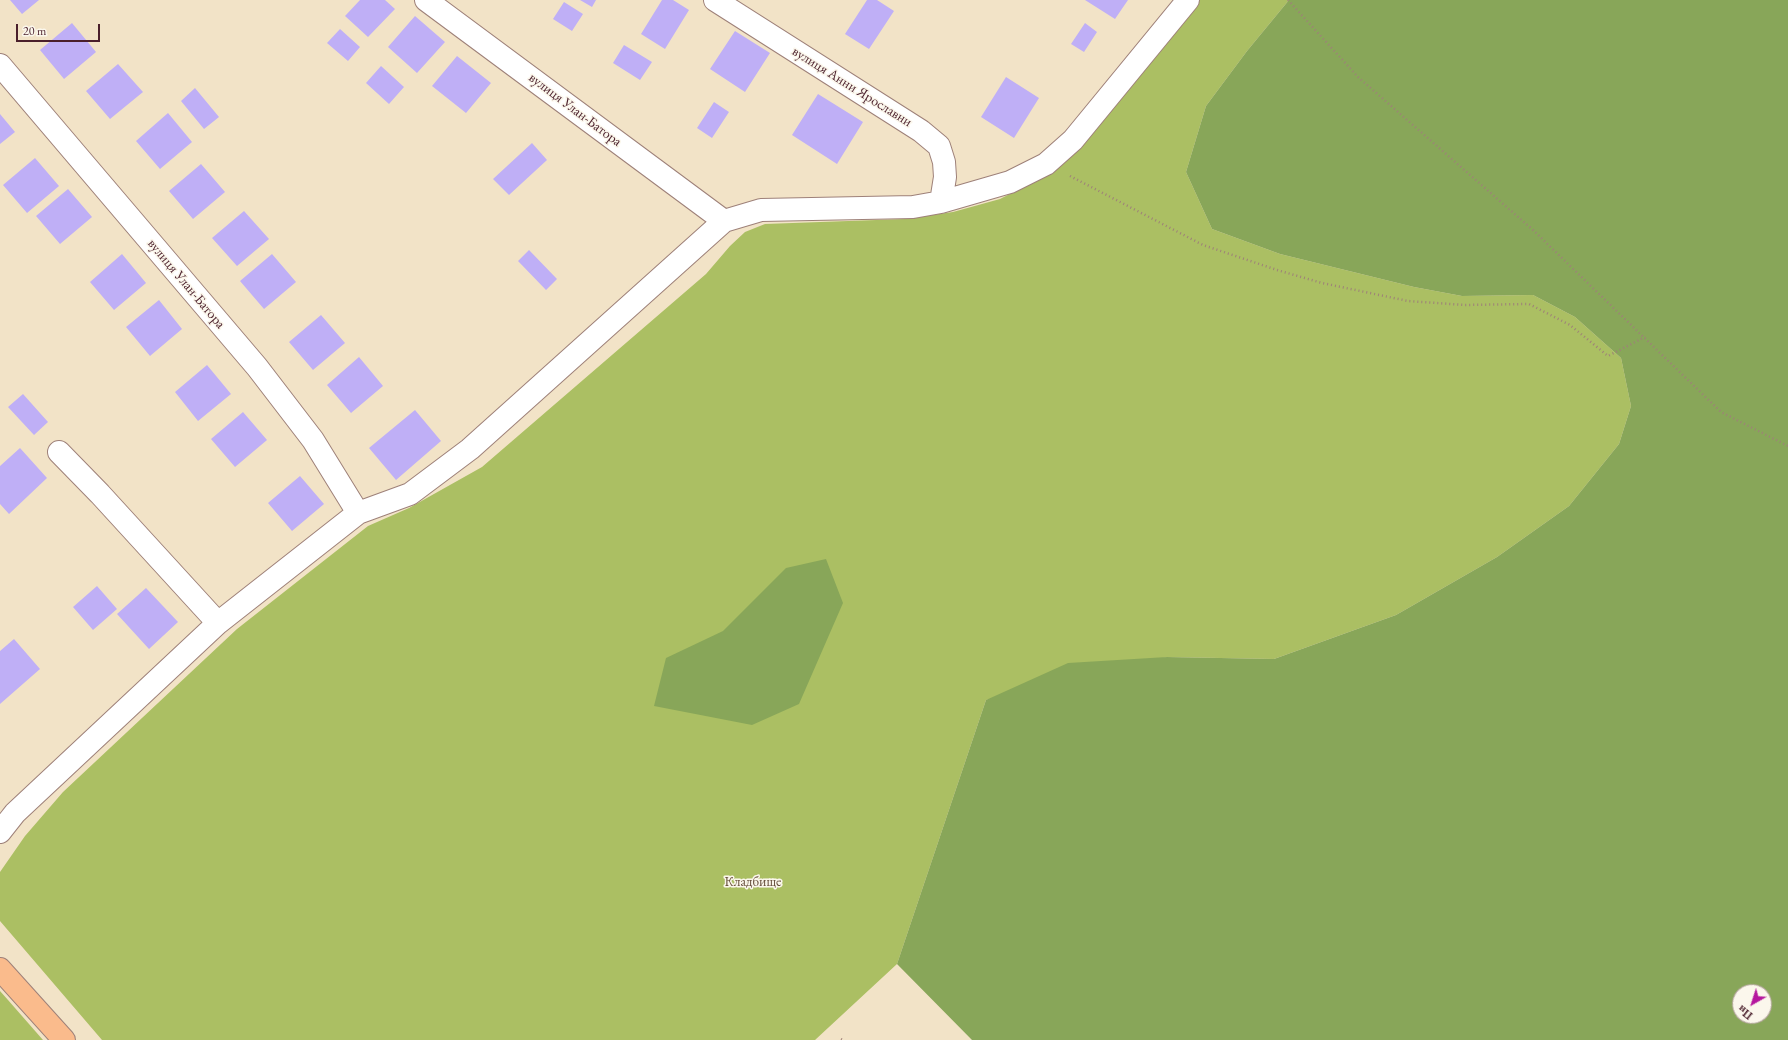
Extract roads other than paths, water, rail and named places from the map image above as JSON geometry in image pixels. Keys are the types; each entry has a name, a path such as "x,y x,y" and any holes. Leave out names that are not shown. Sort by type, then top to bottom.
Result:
{"main road":[{"path":"0,969 64,1040"}],"street":[{"name":"вулиця Улан-Батора","path":"426,0 724,221"},
{"name":"вулиця Анни Ярославни","path":"715,0 921,131 939,146 944,162 945,177 941,202"},
{"path":"0,832 15,813 218,623 358,513 410,494 470,450 724,221 760,210 913,207 941,202 1010,182 1046,164 1073,140 1188,0"},
{"name":"вулиця Улан-Батора","path":"0,65 256,367 313,440 358,513"},
{"path":"59,452 100,494 218,623"}],"park label":[{"name":"Кладбище","path":"753,882"}]}
